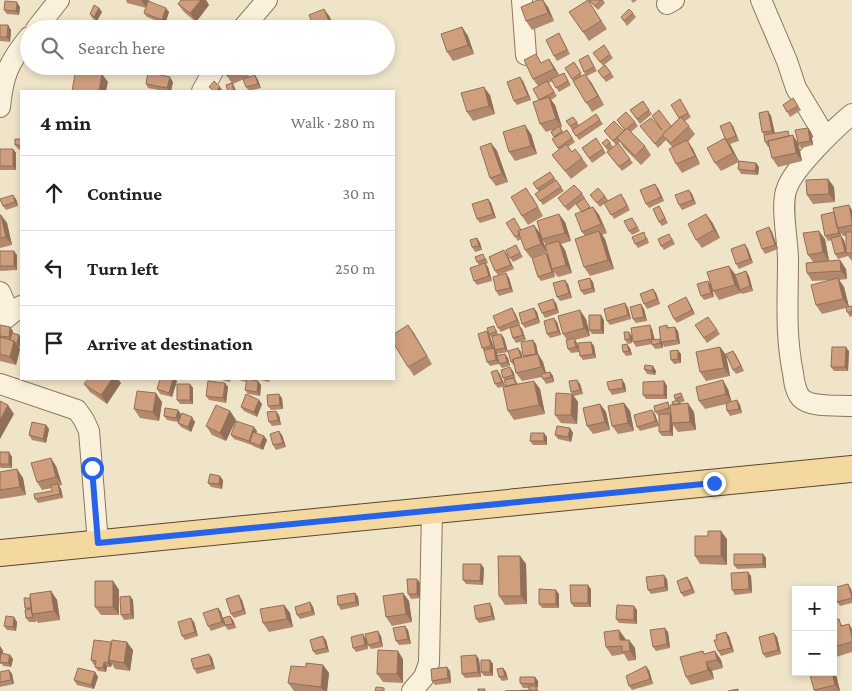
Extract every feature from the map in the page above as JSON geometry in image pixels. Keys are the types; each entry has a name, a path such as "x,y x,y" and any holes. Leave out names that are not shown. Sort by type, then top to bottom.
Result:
{"main road":[{"path":"0,553 852,469"}],"street":[{"path":"43,20 59,0"},
{"path":"250,20 267,0"},
{"path":"522,0 526,54"},
{"path":"761,0 787,61 796,88 826,138"},
{"path":"0,107 5,73 20,48"},
{"path":"203,90 211,75"},
{"path":"852,114 826,138 786,189 788,259 787,346 796,390 807,403 852,406"},
{"path":"0,292 11,314"},
{"path":"0,384 76,410 84,420 89,431 98,543"},
{"path":"416,689 429,663 431,647 432,510"}],"building":[{"path":"181,0 201,0 190,13 178,4"},
{"path":"538,0 543,0 548,13 526,21 521,7"},
{"path":"588,0 601,21 583,32 569,12"},
{"path":"589,0 601,0 595,6"},
{"path":"5,1 17,2 16,11 4,10"},
{"path":"148,1 166,8 162,20 144,13"},
{"path":"94,5 99,8 94,17 90,14"},
{"path":"324,9 328,20 311,20 309,15"},
{"path":"629,9 633,13 624,21 621,17"},
{"path":"0,25 8,25 7,37 0,37"},
{"path":"462,27 468,45 447,52 441,34"},
{"path":"559,33 567,50 554,56 546,40"},
{"path":"604,45 610,54 600,62 593,53"},
{"path":"536,54 541,63 549,59 554,69 533,79 524,60"},
{"path":"588,55 594,67 584,72 579,60"},
{"path":"574,62 581,73 572,79 565,68"},
{"path":"605,65 611,73 603,78 598,71"},
{"path":"564,73 568,81 556,88 551,79"},
{"path":"585,74 598,96 586,103 573,81"},
{"path":"75,75 102,75 99,90 72,90"},
{"path":"148,75 170,77 167,88 146,84"},
{"path":"255,75 258,84 246,87 243,79"},
{"path":"520,77 528,96 514,101 507,82"},
{"path":"214,81 220,87 217,90 213,90 209,87"},
{"path":"547,81 554,92 539,100 533,89"},
{"path":"232,83 234,90 228,90 226,85"},
{"path":"484,87 489,106 467,112 461,93"},
{"path":"549,97 556,119 540,124 533,102"},
{"path":"793,98 798,106 787,112 783,105"},
{"path":"680,99 688,113 679,118 671,105"},
{"path":"643,101 649,110 637,119 630,110"},
{"path":"659,110 671,126 655,144 640,126 651,118 662,130 652,116"},
{"path":"768,111 772,131 762,132 759,113"},
{"path":"626,112 635,122 625,130 617,120"},
{"path":"596,114 600,120 576,136 572,130"},
{"path":"573,117 577,122 570,126 566,121"},
{"path":"681,117 689,126 671,143 662,135"},
{"path":"614,121 624,131 613,141 604,131"},
{"path":"730,122 736,136 726,140 720,126"},
{"path":"525,125 531,146 509,152 503,132"},
{"path":"559,126 562,131 554,137 551,132"},
{"path":"627,128 645,146 635,156 617,138"},
{"path":"808,128 810,141 798,143 795,130"},
{"path":"567,130 572,138 558,148 552,139"},
{"path":"788,131 789,136 765,142 764,135"},
{"path":"793,135 796,153 772,158 768,141"},
{"path":"596,138 603,149 589,158 582,148"},
{"path":"725,138 733,153 715,163 707,148"},
{"path":"15,139 20,139 20,145 15,145"},
{"path":"607,139 610,142 606,147 602,143"},
{"path":"687,140 695,156 676,164 669,149"},
{"path":"491,143 502,174 490,178 480,147"},
{"path":"618,143 630,159 619,167 607,152"},
{"path":"566,144 572,152 575,149 582,158 565,171 552,155"},
{"path":"0,149 13,149 13,166 0,166"},
{"path":"739,161 756,163 755,171 738,169"},
{"path":"550,172 554,178 537,189 533,183"},
{"path":"828,179 829,194 807,195 806,180"},
{"path":"556,180 561,187 540,201 535,194"},
{"path":"655,184 661,197 646,204 640,190"},
{"path":"574,185 582,193 565,207 558,198"},
{"path":"526,188 538,207 522,216 511,197"},
{"path":"598,188 605,196 597,203 590,195"},
{"path":"689,190 693,200 679,205 675,195"},
{"path":"621,194 627,206 611,215 604,203"},
{"path":"13,195 15,202 3,206 0,199"},
{"path":"584,198 590,207 582,212 576,204"},
{"path":"488,199 493,214 477,219 472,204"},
{"path":"849,205 852,225 837,228 833,208"},
{"path":"659,206 665,218 659,222 653,209"},
{"path":"593,207 601,224 582,232 575,214"},
{"path":"834,212 839,233 825,236 821,215"},
{"path":"559,214 565,233 542,239 537,221"},
{"path":"706,214 714,230 696,240 688,224"},
{"path":"0,215 6,237 0,238"},
{"path":"514,218 521,230 518,231 520,234 515,237 506,223"},
{"path":"632,218 637,227 629,231 624,221"},
{"path":"534,225 541,244 525,250 518,231"},
{"path":"769,227 775,245 762,249 756,232"},
{"path":"599,231 608,260 584,267 575,239"},
{"path":"819,231 823,252 808,255 803,233"},
{"path":"644,232 646,239 635,244 632,237"},
{"path":"846,232 852,232 852,253 846,253"},
{"path":"669,234 672,240 661,246 658,239"},
{"path":"841,236 845,252 835,254 831,238"},
{"path":"477,238 479,246 472,247 470,240"},
{"path":"559,241 566,265 552,269 545,245"},
{"path":"745,244 750,259 736,264 731,249"},
{"path":"516,245 520,253 510,258 506,250"},
{"path":"504,250 511,265 495,271 489,257"},
{"path":"0,251 14,251 14,266 0,266"},
{"path":"546,253 552,272 538,277 532,258"},
{"path":"483,254 485,259 477,262 475,257"},
{"path":"840,260 841,271 807,273 806,263"},
{"path":"485,263 489,276 474,281 470,268"},
{"path":"729,266 735,285 713,291 707,272"},
{"path":"746,271 750,286 740,290 735,275"},
{"path":"506,273 510,288 496,291 493,277"},
{"path":"590,278 592,288 581,291 578,281"},
{"path":"838,278 843,299 816,305 811,285"},
{"path":"565,280 569,293 557,297 553,283"},
{"path":"708,281 711,293 701,296 697,284"},
{"path":"653,289 657,299 644,304 640,294"},
{"path":"686,297 692,310 674,319 668,306"},
{"path":"553,299 556,309 542,313 538,304"},
{"path":"625,303 628,315 607,321 604,309"},
{"path":"641,304 644,317 633,319 630,307"},
{"path":"852,306 852,312 847,312 846,307"},
{"path":"512,308 517,320 498,328 493,316"},
{"path":"534,308 537,318 522,324 519,313"},
{"path":"580,310 584,328 563,334 558,316"},
{"path":"589,315 601,315 601,330 589,330"},
{"path":"708,317 717,330 704,338 695,325"},
{"path":"554,318 558,331 547,334 544,321"},
{"path":"0,325 10,327 9,337 0,336"},
{"path":"408,325 427,356 408,367 395,346 395,333"},
{"path":"519,325 523,335 513,338 510,328"},
{"path":"650,325 652,339 633,342 631,328"},
{"path":"667,325 667,328 675,327 677,340 661,342 659,327"},
{"path":"494,326 496,332 489,334 487,328"},
{"path":"487,331 491,346 482,348 478,334"},
{"path":"624,332 629,332 630,339 625,340"},
{"path":"12,333 19,335 17,343 10,340"},
{"path":"501,334 505,348 495,350 492,336"},
{"path":"0,337 14,341 10,357 0,354"},
{"path":"574,338 576,347 568,349 566,340"},
{"path":"660,339 660,343 652,345 651,340"},
{"path":"533,340 536,354 523,356 521,342"},
{"path":"591,342 593,354 580,356 578,343"},
{"path":"627,344 629,351 623,352 622,345"},
{"path":"720,347 724,368 700,372 696,352"},
{"path":"832,347 846,347 845,367 831,367"},
{"path":"494,348 496,360 487,362 484,350"},
{"path":"518,348 521,357 513,359 511,362 508,351"},
{"path":"678,350 678,359 671,360 670,351"},
{"path":"733,351 741,366 733,370 726,354"},
{"path":"505,354 507,362 499,364 497,356"},
{"path":"538,354 541,367 516,373 513,359"},
{"path":"645,365 653,366 652,371 644,369"},
{"path":"510,367 513,375 503,378 501,370"},
{"path":"497,370 502,382 495,384 491,372"},
{"path":"550,372 551,377 543,379 541,374"},
{"path":"514,378 516,384 506,386 504,380"},
{"path":"622,379 623,388 609,390 607,382"},
{"path":"87,380 111,380 101,395 84,384"},
{"path":"160,380 173,380 169,393 157,389"},
{"path":"247,380 258,381 257,392 245,390"},
{"path":"577,380 580,390 571,392 569,381"},
{"path":"723,380 726,394 699,401 696,387"},
{"path":"208,381 225,383 223,398 206,396"},
{"path":"534,381 539,405 508,411 503,387"},
{"path":"664,381 664,395 643,395 643,382"},
{"path":"177,384 190,384 190,400 177,400"},
{"path":"137,391 156,393 153,412 134,409"},
{"path":"556,393 572,394 571,415 555,415"},
{"path":"681,393 682,396 675,399 674,395"},
{"path":"246,394 259,400 254,412 241,407"},
{"path":"279,394 280,405 268,406 267,395"},
{"path":"678,400 680,404 673,405 672,402"},
{"path":"737,400 739,409 727,411 726,403"},
{"path":"0,401 8,405 0,420"},
{"path":"668,402 669,408 655,412 654,406"},
{"path":"624,403 628,423 612,426 608,406"},
{"path":"688,403 690,422 672,423 670,405"},
{"path":"600,404 605,422 587,426 583,408"},
{"path":"216,405 230,411 220,433 206,426"},
{"path":"165,408 178,410 176,418 164,416"},
{"path":"652,410 656,421 637,427 634,415"},
{"path":"276,411 278,420 269,422 267,412"},
{"path":"182,413 192,417 188,427 178,423"},
{"path":"659,414 670,414 670,431 659,432"},
{"path":"236,421 254,427 249,441 231,435"},
{"path":"32,422 46,425 43,439 29,435"},
{"path":"557,426 570,428 568,437 555,435"},
{"path":"279,431 283,443 273,445 270,434"},
{"path":"253,432 264,436 260,446 250,442"},
{"path":"531,433 544,433 544,441 530,441"},
{"path":"0,452 9,452 9,464 0,464"},
{"path":"51,458 56,477 37,482 31,463"},
{"path":"17,469 20,487 0,490 0,472"},
{"path":"210,474 220,476 219,484 208,483"},
{"path":"58,484 60,494 35,499 34,494 52,491 51,485"},
{"path":"708,531 721,531 721,556 695,556 695,536 708,536"},
{"path":"734,554 763,554 763,564 734,565"},
{"path":"498,556 520,556 521,596 499,596"},
{"path":"463,564 481,564 480,581 463,580"},
{"path":"748,572 749,589 732,590 731,573"},
{"path":"664,575 665,587 648,590 646,577"},
{"path":"687,577 692,589 681,593 677,581"},
{"path":"407,579 417,579 417,594 408,594"},
{"path":"95,581 113,581 113,607 95,607"},
{"path":"848,584 852,598 837,602 837,587"},
{"path":"570,585 588,585 588,603 571,603"},
{"path":"539,589 556,590 556,604 539,604"},
{"path":"51,591 54,611 32,614 30,594"},
{"path":"355,593 356,602 338,605 337,596"},
{"path":"403,593 406,614 386,617 383,596"},
{"path":"239,595 243,610 231,614 226,599"},
{"path":"130,596 131,614 121,615 120,597"},
{"path":"24,598 30,598 31,608 25,608"},
{"path":"310,602 312,611 297,615 295,607"},
{"path":"490,603 492,616 476,619 474,606"},
{"path":"284,605 287,619 263,623 260,609"},
{"path":"617,605 634,606 634,620 616,619"},
{"path":"218,608 222,622 208,626 203,613"},
{"path":"31,609 33,617 26,618 25,610"},
{"path":"6,616 14,617 13,627 4,626"},
{"path":"230,616 233,624 225,625 223,618"},
{"path":"191,618 195,632 182,636 178,622"},
{"path":"837,619 839,619 841,626 849,624 852,642 837,646"},
{"path":"405,626 408,639 396,641 393,628"},
{"path":"665,628 667,644 653,647 650,630"},
{"path":"619,630 620,640 629,640 630,651 622,652 622,646 606,647 604,632"},
{"path":"378,631 380,642 368,645 365,634"},
{"path":"726,632 731,648 718,651 714,640 717,640 716,635"},
{"path":"774,633 778,650 763,654 759,637"},
{"path":"363,634 365,645 353,648 351,637"},
{"path":"323,636 326,648 313,651 310,640"},
{"path":"94,640 111,642 108,663 104,662 103,668 95,667 96,661 91,660"},
{"path":"112,640 127,642 124,663 109,660"},
{"path":"378,650 398,651 397,674 377,674"},
{"path":"703,651 704,654 715,651 717,660 706,662 708,670 686,677 680,657"},
{"path":"1,653 10,655 8,663 0,662"},
{"path":"209,654 212,665 194,669 191,659"},
{"path":"476,655 478,672 462,674 461,656"},
{"path":"481,660 490,660 490,672 481,672"},
{"path":"306,663 323,665 321,687 288,683 291,666 306,667"},
{"path":"646,666 650,679 629,686 626,676"},
{"path":"447,667 448,678 432,681 431,669"},
{"path":"78,668 95,672 91,685 74,680"},
{"path":"503,668 505,676 499,677 497,669"},
{"path":"9,670 11,680 0,682 0,672"},
{"path":"810,676 833,676 835,685 814,690"},
{"path":"520,677 535,677 535,684 520,683"},
{"path":"529,686 536,686 536,691 529,690"},
{"path":"376,687 384,688 384,691 375,691"}],"route":[{"path":"92,468 98,543 268,528 714,483"}]}
